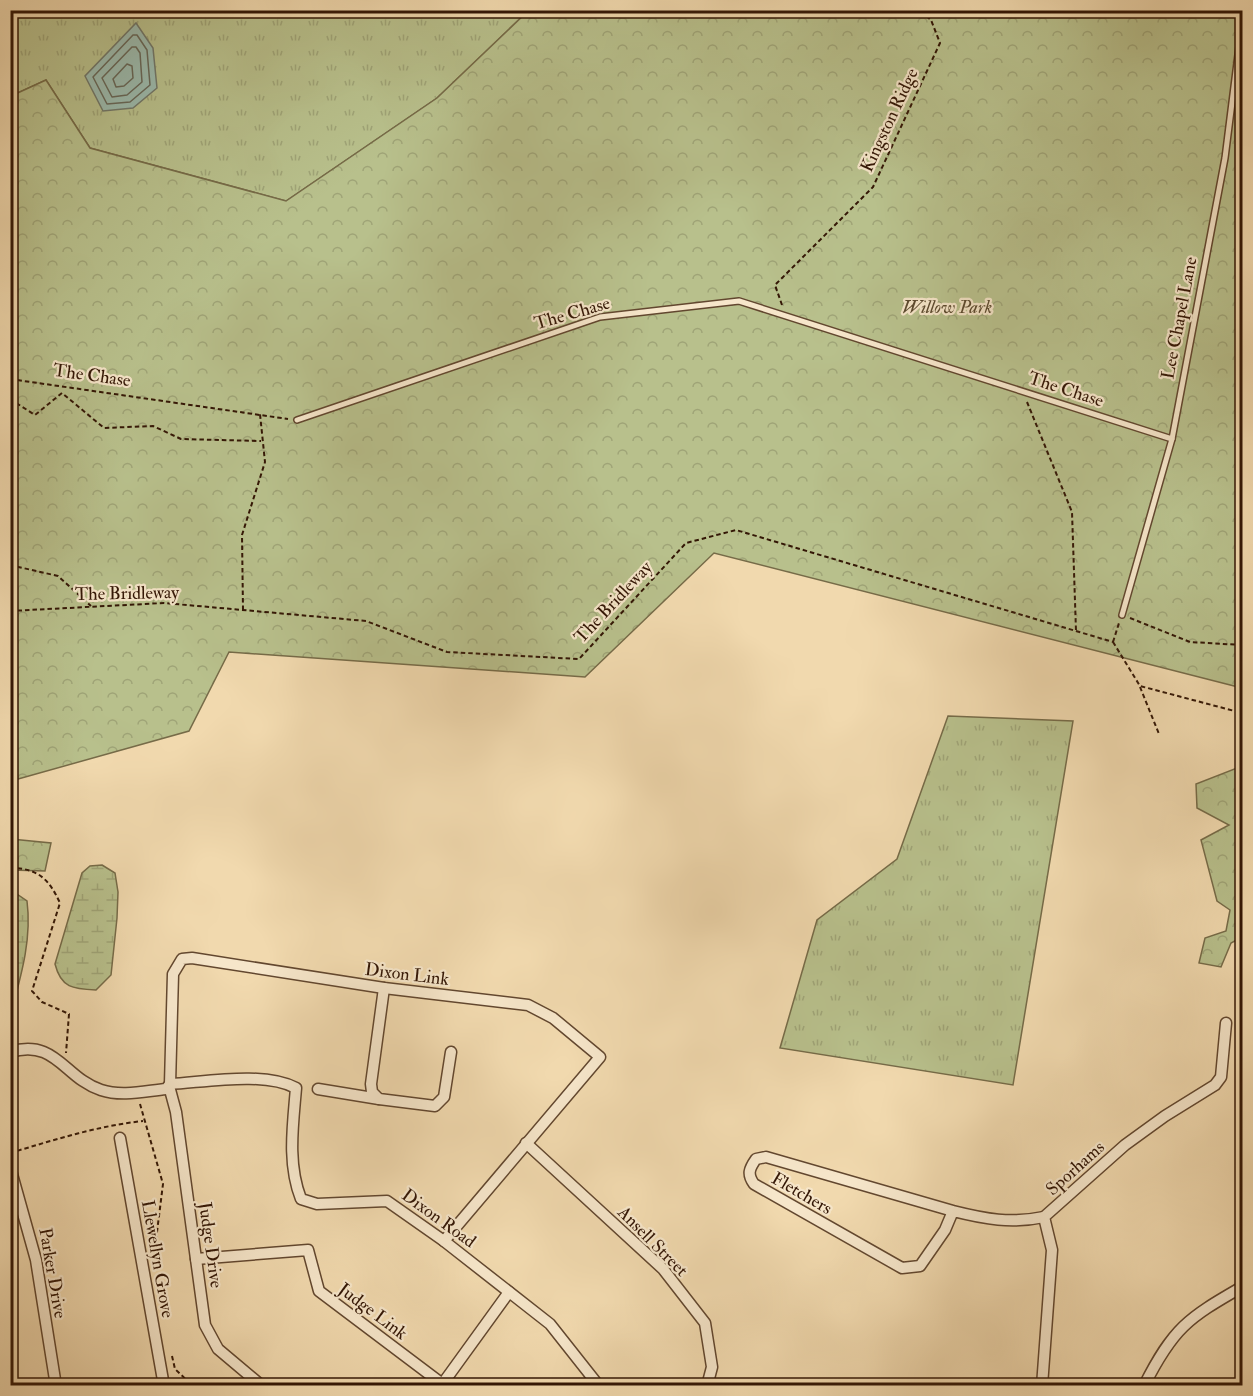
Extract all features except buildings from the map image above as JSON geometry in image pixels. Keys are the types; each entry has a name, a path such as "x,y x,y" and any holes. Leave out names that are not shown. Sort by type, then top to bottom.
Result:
{"street":[{"name":"Dixon Link","path":"170,1085 173,974 182,959 192,958 384,988 528,1005 554,1018 600,1057 444,1241"},
{"path":"379,1099 372,1092 371,1084 384,988"},
{"name":"Sporhams","path":"1042,1386 1052,1250 1044,1217 1125,1145 1215,1084 1221,1077 1226,1023"},
{"name":"Dixon Road","path":"10,1052 31,1047 46,1052 87,1083 101,1090 138,1092 170,1085 240,1079 276,1082 296,1088 291,1140 294,1172 301,1199 317,1204 387,1201 444,1241 550,1324 599,1386"},
{"path":"318,1089 435,1106 445,1093 451,1052"},
{"name":"Judge Drive","path":"170,1085 176,1112 205,1325 218,1349 262,1386"},
{"name":"Llewellyn Grove","path":"120,1138 164,1386"},
{"name":"Ansell Street","path":"526,1143 663,1269 705,1323 712,1367 707,1386"},
{"name":"Fletchers","path":"952,1211 945,1230 920,1266 902,1268 754,1184 749,1177 749,1168 756,1159 766,1157 993,1222 1021,1222 1044,1217"},
{"name":"Parker Drive","path":"10,1167 36,1260 56,1386"},
{"name":"Judge Link","path":"196,1259 308,1250 319,1291 443,1385"},
{"path":"1144,1386 1172,1336 1196,1314 1242,1287"},
{"path":"443,1385 509,1292"}],"lane":[{"name":"Lee Chapel Lane","path":"1122,615 1172,439 1225,158 1242,23"},
{"name":"The Chase","path":"297,420 600,317 739,301 1172,439"}],"path":[{"name":"Kingston Ridge","path":"786,316 775,285 873,187 940,43 931,20 919,10"},
{"name":"The Chase","path":"10,379 297,420"},
{"path":"1023,392 1072,512 1076,631"},
{"path":"10,399 35,415 62,393 104,428 153,426 181,440 261,441"},
{"path":"243,610 242,536 265,462 261,441 260,414"},
{"name":"The Bridleway","path":"10,611 164,603 366,621 447,652 579,659 686,543 736,530 1113,642"},
{"path":"10,566 58,576 91,607"},
{"path":"1159,734 1140,686 1113,642 1122,615 1190,642 1242,645"},
{"path":"1140,686 1242,713"},
{"path":"10,867 24,868 50,882 60,903 32,992 42,1002 69,1014 65,1065"},
{"path":"138,1092 143,1120 163,1184 154,1258"},
{"path":"10,1153 79,1133 143,1120"},
{"path":"170,1350 175,1369 193,1386"}],"green space":[{"path":"10,11 528,11 437,98 286,201 90,148 46,80 11,96"},
{"name":"Willow Park","path":"528,11 1242,11 1242,688 714,553 585,677 229,652 189,731 11,781 11,96 46,80 90,148 286,201 437,98"},
{"path":"948,716 1073,721 1013,1085 780,1048 817,920 897,859"},
{"path":"1242,766 1242,937 1231,943 1221,967 1199,963 1205,938 1226,931 1230,910 1217,901 1201,840 1229,825 1197,808 1196,784"},
{"path":"11,839 51,843 45,871 11,870"},
{"path":"102,865 115,873 118,892 111,975 96,990 75,988 65,983 55,964 82,873 90,866"},
{"path":"11,890 27,901 28,929 25,957 11,1013"}],"water":[{"path":"136,23 153,48 157,88 133,108 103,111 85,76"}]}
